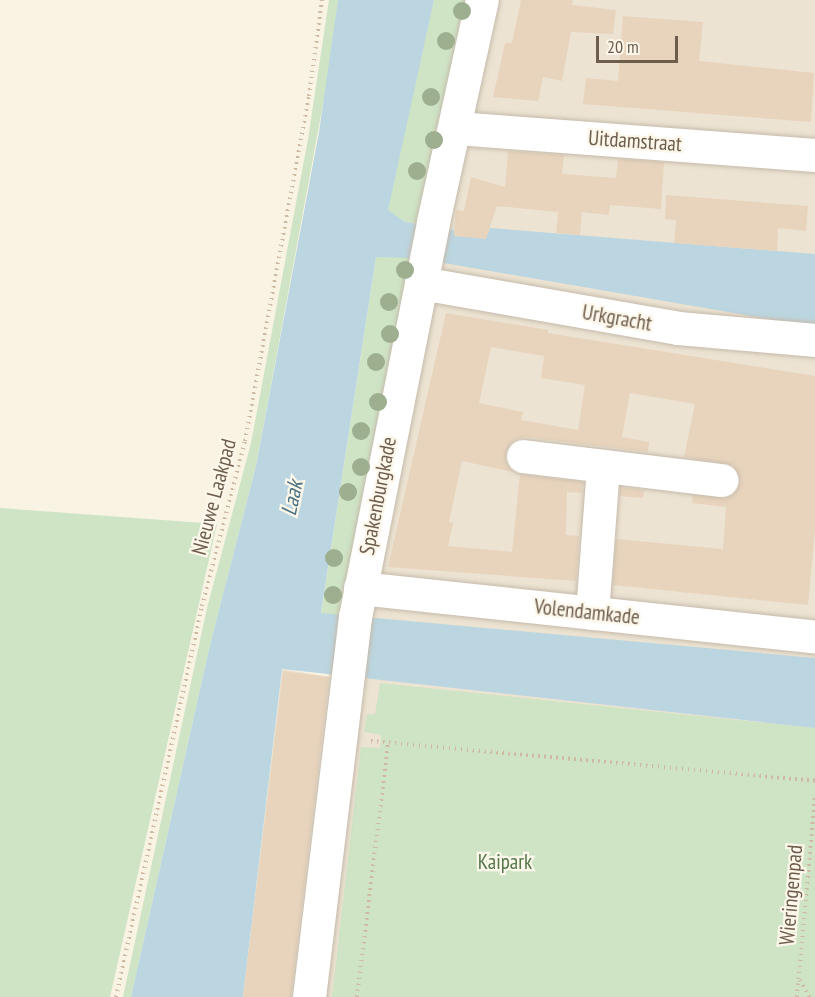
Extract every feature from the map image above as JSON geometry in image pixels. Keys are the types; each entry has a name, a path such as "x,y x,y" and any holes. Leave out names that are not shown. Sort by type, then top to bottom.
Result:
{"street":[{"name":"Spakenburgkade","path":"309,997 357,602 433,222 456,128 482,0"},
{"name":"Uitdamstraat","path":"456,128 815,154"},
{"name":"Urkgracht","path":"421,283 678,328 815,340"},
{"path":"523,456 722,480"},
{"path":"592,613 603,466"},
{"name":"Volendamkade","path":"357,602 592,613 815,637"}],"path":[{"name":"Nieuwe Laakpad","path":"116,997 202,606 245,441 308,106 322,0"},
{"path":"342,737 815,781"},
{"path":"357,997 388,743"},
{"name":"Wieringenpad","path":"797,997 815,795"},
{"path":"799,978 810,997"}],"shaded area":[{"path":"434,0 815,0 815,997 243,997 282,669 337,678 387,210"}],"green space":[{"path":"329,0 338,0 331,61 256,466 210,645 131,997 123,997 207,608 251,443 308,139"},
{"path":"434,0 471,0 424,224 405,222 387,210"},
{"path":"376,257 415,258 345,617 321,614"},
{"path":"0,508 217,524 110,997 0,997"},
{"name":"Kaipark","path":"380,683 815,728 815,997 332,997 361,747 380,748 381,735 364,732 367,714 375,714"}],"water":[{"name":"Laak","path":"338,0 434,0 388,210 405,222 454,230 454,236 486,238 490,228 815,254 815,327 415,258 376,257 321,613 815,658 815,728 282,669 243,997 131,997 210,645 256,466 319,132"}],"building":[{"path":"521,0 573,0 572,5 616,10 613,34 571,32 562,81 543,77 538,101 493,97 505,43 512,43"},
{"path":"623,16 703,22 699,61 814,73 811,122 583,104 586,78 618,81"},
{"path":"508,151 564,155 562,174 616,178 618,159 664,162 661,209 610,205 609,215 582,212 580,235 556,233 558,212 497,206 486,239 454,236 456,210 464,211 471,177 505,187"},
{"path":"666,195 808,206 806,231 778,228 777,251 674,243 676,220 665,219"},
{"path":"446,313 548,330 548,333 815,376 815,530 808,605 613,585 616,539 723,549 726,507 692,503 693,495 729,497 741,482 733,465 684,457 695,404 630,393 622,437 649,442 648,452 525,437 515,439 505,453 506,464 513,472 462,461 449,522 453,523 448,546 512,552 520,474 583,482 582,493 567,492 566,535 579,536 576,581 388,567","holes":["491,347 544,356 541,378 585,385 578,430 521,420 523,412 479,403"]},
{"path":"620,487 644,490 643,498 620,496"},
{"path":"283,671 329,677 291,997 243,997"}]}
